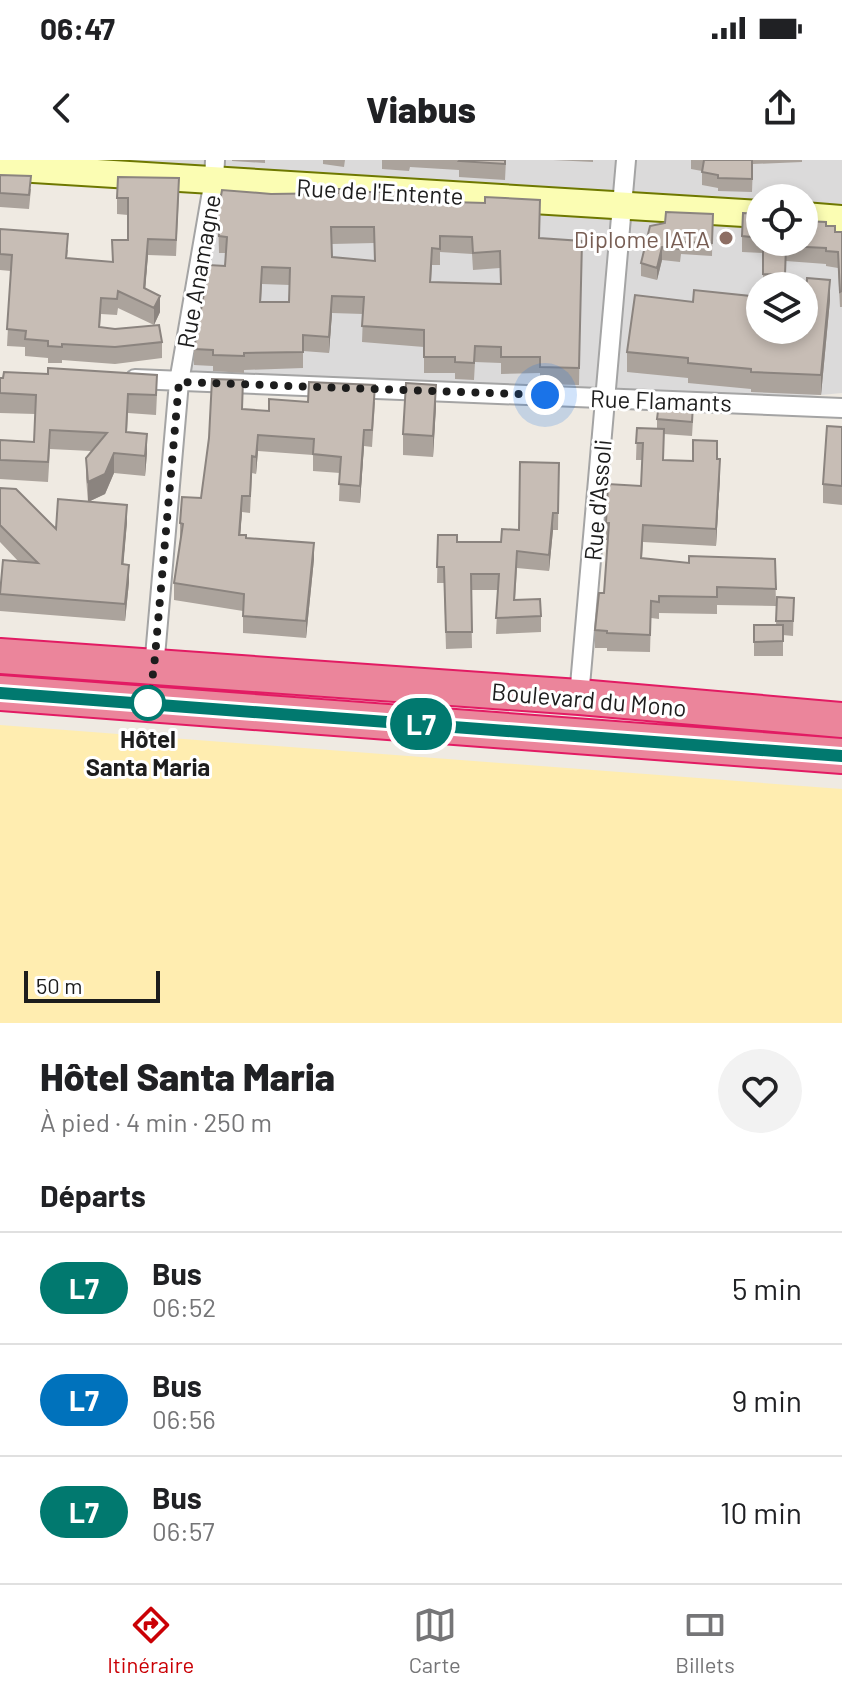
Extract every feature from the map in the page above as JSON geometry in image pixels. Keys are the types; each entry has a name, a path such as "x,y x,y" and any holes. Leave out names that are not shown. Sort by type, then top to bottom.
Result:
{"highway":[{"name":"Boulevard du Mono","path":"0,656 579,697 842,720"},
{"name":"Boulevard du Mono","path":"0,693 842,756"}],"street":[{"name":"Rue d'Assoli","path":"579,697 626,160"},
{"name":"Rue de l'Entente","path":"0,167 214,170 746,213"},
{"name":"Rue Anamagne","path":"154,668 179,382 214,170"},
{"path":"818,217 842,219"},
{"name":"Rue Flamants","path":"120,378 842,408"}],"shaded area":[{"path":"0,160 842,160 842,393 778,399 178,376 203,188"}],"sand":[{"path":"0,725 842,789 842,1023 0,1023"}],"building":[{"path":"505,160 505,164 459,161"},
{"path":"704,160 752,160 752,179 718,178 718,175 702,172"},
{"path":"0,175 31,176 29,195 0,193"},
{"path":"118,177 179,178 176,240 148,239 144,288 160,296 154,308 118,291 117,299 101,298 99,327 115,329 159,325 162,342 115,347 48,346 48,341 25,339 26,331 7,329 12,255 0,254 0,229 68,234 66,258 113,262 112,240 128,240 128,198 117,198"},
{"path":"338,189 418,192 418,201 485,203 485,197 540,200 539,238 582,241 579,368 540,367 540,357 501,357 501,347 475,346 474,363 455,362 455,357 424,357 424,330 362,326 364,297 332,296 329,337 303,335 303,352 244,353 244,356 213,355 213,350 194,349 209,265 225,266 227,237 219,236 218,213 222,190 271,194 338,193","holes":["331,227 374,227 375,261 332,257","440,236 472,237 473,253 500,251 501,284 430,282 432,248 440,249","262,267 290,268 289,302 260,302"]},
{"path":"666,212 713,214 712,243 681,242 680,249 662,247 657,268 641,263 650,226 665,223"},
{"path":"743,213 746,213 746,236 742,236"},
{"path":"818,222 826,222 826,226 835,226 835,232 842,232 840,292 838,252 826,251 826,248 818,248"},
{"path":"763,256 786,256 785,272 763,272"},
{"path":"818,279 830,280 821,375 751,372 751,369 688,363 688,358 627,352 635,295 693,302 694,290 746,296 746,344 818,344"},
{"path":"48,368 157,375 156,395 128,394 126,432 147,434 145,456 114,453 105,474 88,482 86,458 107,433 50,430 48,462 0,460 0,440 34,442 36,395 0,393 0,378 3,378 4,372 48,374"},
{"path":"212,379 243,380 242,409 269,411 269,399 308,402 309,382 375,385 372,430 364,430 360,486 339,484 341,457 313,454 314,439 258,435 256,457 252,456 250,496 242,496 239,535 314,543 306,621 243,616 244,594 174,583 183,524 180,523 182,497 201,498 209,438"},
{"path":"406,383 436,385 433,436 403,434"},
{"path":"659,403 693,405 692,422 657,419"},
{"path":"827,426 842,427 842,486 823,484"},
{"path":"637,428 664,429 663,460 693,461 693,440 717,441 717,459 720,459 716,529 643,525 641,558 689,563 689,556 775,559 776,589 717,587 717,597 659,596 659,602 651,601 650,635 595,630 599,593 604,593 609,523 606,523 608,484 641,486 643,443 636,443"},
{"path":"520,462 559,463 558,513 553,513 549,555 517,551 514,600 540,599 541,616 496,618 499,574 471,574 472,632 446,632 444,567 437,567 438,535 457,535 457,542 501,542 502,529 519,530"},
{"path":"0,488 16,489 56,529 58,499 127,505 122,564 129,565 125,604 0,594 3,560 38,563 0,525"},
{"path":"777,597 794,598 793,621 776,621"},
{"path":"754,625 783,625 783,641 754,642"}],"bus line":[{"name":"L7","path":"0,693 842,756"}],"place":[{"name":"Diplome IATA","path":"726,238"},
{"name":"Hôtel Santa Maria","path":"148,703"}],"route":[{"path":"148,703 154,668 179,382 545,395"}]}
